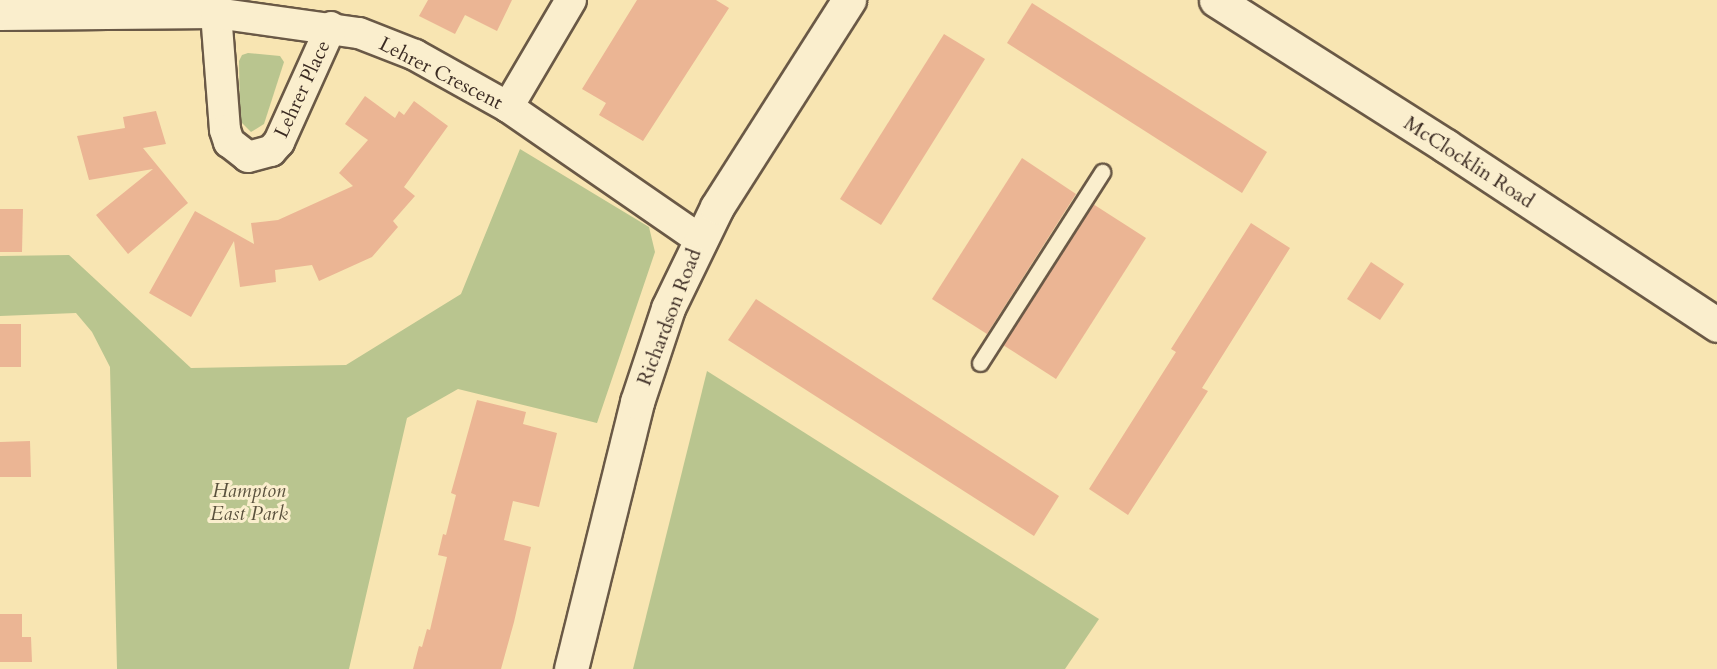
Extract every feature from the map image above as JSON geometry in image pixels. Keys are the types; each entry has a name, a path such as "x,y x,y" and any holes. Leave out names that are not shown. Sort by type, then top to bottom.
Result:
{"street":[{"path":"508,107 571,0"},
{"name":"Richardson Road","path":"571,669 637,402 668,308 699,239 849,0"},
{"name":"McClocklin Road","path":"1218,0 1717,325"},
{"name":"Lehrer Crescent","path":"0,15 215,6 331,27 387,43 508,107 699,239"},
{"name":"Lehrer Place","path":"215,6 225,130 230,142 248,157 271,151 279,142 331,27"}],"lane":[{"path":"980,363 1102,171"}],"green space":[{"path":"248,53 280,56 284,62 264,124 251,132 240,121 239,61 242,55"},
{"name":"Hampton East Park","path":"520,149 649,227 655,252 597,423 458,389 407,418 349,669 117,669 110,367 92,332 76,313 0,316 0,256 69,255 191,368 346,365 461,294"},
{"path":"707,371 1099,619 1065,669 633,669"}],"building":[{"path":"428,0 512,0 497,31 465,15 455,34 419,16"},
{"path":"637,0 716,0 729,8 643,141 599,115 606,103 582,89"},
{"path":"1032,3 1267,152 1242,193 1007,43"},
{"path":"944,34 985,59 881,225 840,199"},
{"path":"365,96 395,118 399,111 404,115 414,101 448,126 404,187 415,196 393,221 398,227 372,257 319,281 312,265 275,270 276,282 240,287 234,241 191,317 149,293 195,211 254,244 251,223 278,220 353,186 339,173 368,140 345,124"},
{"path":"156,111 166,144 143,148 188,203 128,254 96,215 153,169 89,180 77,136 125,128 123,117"},
{"path":"1022,158 1076,194 987,334 932,299"},
{"path":"1093,204 1146,238 1056,379 1003,345"},
{"path":"0,209 23,209 22,252 0,252"},
{"path":"1251,223 1290,248 1202,388 1208,391 1128,515 1089,489 1176,352 1171,349"},
{"path":"1371,262 1404,284 1380,320 1347,299"},
{"path":"756,299 1059,496 1034,536 728,340"},
{"path":"0,324 21,324 21,367 0,367"},
{"path":"477,400 526,412 523,424 557,433 539,507 513,501 504,540 531,547 514,622 501,669 413,669 419,646 422,647 427,629 430,630 447,557 438,555 443,534 446,535 456,495 451,493"},
{"path":"30,441 31,477 0,477 0,442"},
{"path":"0,614 22,614 22,637 31,637 32,662 0,662"}]}
